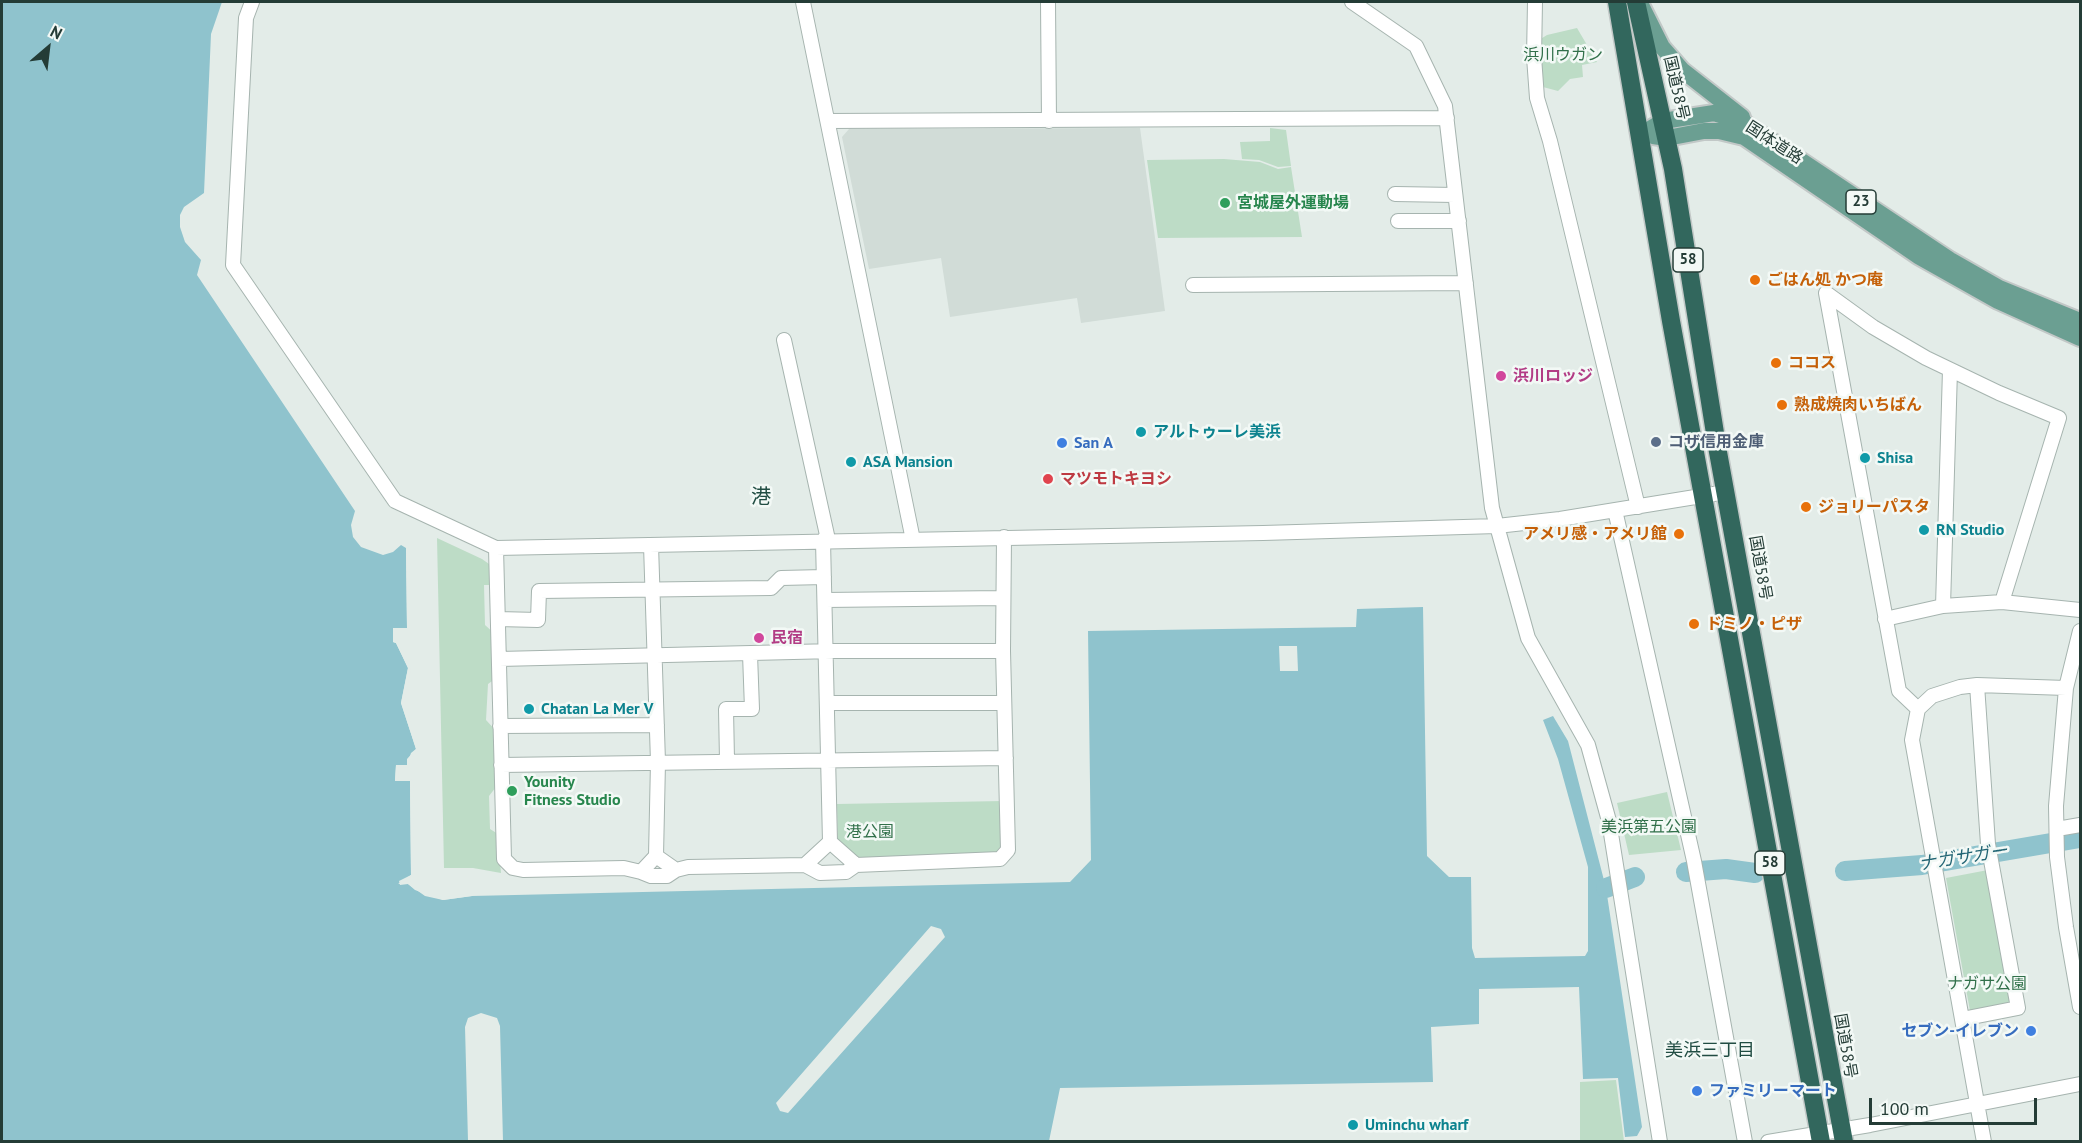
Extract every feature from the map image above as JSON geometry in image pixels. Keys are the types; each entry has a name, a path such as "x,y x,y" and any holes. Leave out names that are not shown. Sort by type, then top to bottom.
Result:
{"highway":[{"name":"58","path":"1617,2 1703,496 1820,1138"},
{"name":"国道58号","path":"1638,2 1665,130 1726,492 1843,1136"}],"main road":[{"path":"1638,2 1662,47 1682,70 1757,130"},
{"name":"国体道路","path":"1640,135 1665,130 1714,113 1728,116 1757,130 1950,260 1998,288 2080,321"},
{"name":"国体道路","path":"1665,130 1729,132 1744,137 1918,256 1998,301 2080,338"}],"street":[{"path":"252,2 246,18 233,265 395,501 496,548 1497,526 1638,507 1726,492"},
{"path":"802,2 913,540"},
{"path":"1048,2 1049,121"},
{"path":"1352,2 1416,46 1445,106 1490,497 1528,638 1588,745 1609,821 1622,888 1660,1142"},
{"path":"1535,2 1536,98 1550,141 1638,507"},
{"path":"828,121 1447,118"},
{"path":"1395,194 1455,195"},
{"path":"1398,221 1459,221"},
{"path":"1193,285 1466,283"},
{"path":"1918,709 1899,692 1826,293 1873,327 1950,370 2059,418 2002,602"},
{"path":"784,340 827,535 823,541 830,842 856,865"},
{"path":"1943,606 1950,370"},
{"path":"1615,510 1694,861 1745,1142"},
{"path":"496,548 502,848 508,864 523,870 624,868 651,876 667,876 676,870 688,867 805,865 820,873 846,872 856,865 1000,859 1008,850 1003,651 1004,537"},
{"path":"641,872 656,856 658,762 651,545"},
{"path":"498,619 538,620 539,591 771,588 781,578 824,577"},
{"path":"825,600 1003,598"},
{"path":"1885,619 1943,606 2002,602 2080,610"},
{"path":"2080,631 2066,688 2056,806 2057,856 2080,1007"},
{"path":"499,659 656,657 826,651 1003,651"},
{"path":"727,760 726,709 752,709 750,654"},
{"path":"1962,1019 2018,1008 1988,844 1977,685"},
{"path":"1984,1142 1912,740 1918,709 1932,696 1948,689 1977,685 2066,688"},
{"path":"827,703 1004,703"},
{"path":"500,726 657,725"},
{"path":"501,765 828,758 1006,758"},
{"path":"2057,829 2080,825"},
{"path":"805,865 830,842"},
{"path":"656,856 676,870"},
{"path":"1768,1142 1843,1136 2080,1084"}],"shaded area":[{"path":"1140,128 1165,311 1081,323 1077,298 950,317 941,258 869,269 842,137 849,129"}],"green space":[{"name":"浜川ウガン","path":"1577,28 1597,62 1582,65 1583,77 1570,79 1558,91 1543,87 1539,40 1547,35"},
{"path":"1270,128 1286,130 1291,166 1278,167 1259,160 1242,159 1240,142 1270,141"},
{"name":"宮城屋外運動場","path":"1224,159 1260,162 1278,169 1291,167 1302,237 1158,238 1147,160"},
{"path":"437,538 482,559 489,564 494,577 494,585 484,585 485,625 496,635 495,679 488,684 486,720 498,733 496,787 489,796 490,829 498,834 501,873 473,868 444,868"},
{"name":"美浜第五公園","path":"1667,792 1681,850 1629,855 1617,803"},
{"name":"港公園","path":"1003,801 1001,853 859,861 838,845 837,804"},
{"name":"ナガサ公園","path":"1988,870 2012,1001 2009,1005 1970,1011 1946,878"},
{"path":"1616,1080 1624,1141 1580,1141 1580,1082"}],"water":[{"path":"2,2 222,2 211,34 204,193 184,207 180,215 180,227 185,242 201,260 197,275 355,511 351,525 353,537 361,547 383,555 393,552 401,545 406,548 407,628 393,628 393,642 396,643 408,668 401,703 416,749 411,753 407,765 396,765 395,781 410,781 411,875 399,881 400,885 408,884 415,890 443,900 472,896 1070,882 1091,860 1088,631 1356,627 1357,609 1423,607 1427,856 1449,877 1471,877 1472,948 1475,958 1585,956 1588,951 1588,867 1558,759 1543,720 1553,716 1568,741 1606,888 1642,1127 1637,1136 1625,1137 1618,1078 1583,1079 1579,987 1479,989 1479,1024 1431,1027 1433,1082 1060,1088 1049,1141 2,1142"}],"pier":[{"path":"409,547 410,629 396,631 396,640 411,668 404,703 419,749 410,760 409,767 399,768 398,778 410,778 413,781 414,875 405,881 413,882 426,893 443,897 472,893 472,896 443,900 425,896 408,884 398,884 411,875 410,781 395,781 396,765 407,765 407,759 416,749 401,703 408,668 396,643 393,642 393,628 407,628 406,548"},
{"path":"1279,646 1297,646 1298,671 1280,671"},
{"path":"931,926 941,929 945,937 788,1113 780,1111 776,1103"},
{"path":"481,1013 497,1018 500,1026 503,1141 468,1141 465,1027 468,1018"}],"waterway":[{"name":"ナガサガー","path":"1845,871 1922,865 2080,838"},
{"name":"ナガサガー","path":"1686,872 1726,869 1755,873"},
{"name":"ナガサガー","path":"1606,888 1635,877"}],"place":[{"name":"宮城屋外運動場","path":"1225,203"},
{"name":"ごはん処 かつ庵","path":"1755,280"},
{"name":"ココス","path":"1776,363"},
{"name":"浜川ロッジ","path":"1501,376"},
{"name":"熟成焼肉いちばん","path":"1782,405"},
{"name":"アルトゥーレ美浜","path":"1141,432"},
{"name":"コザ信用金庫","path":"1656,442"},
{"name":"San A","path":"1062,443"},
{"name":"Shisa","path":"1865,458"},
{"name":"ASA Mansion","path":"851,462"},
{"name":"マツモトキヨシ","path":"1048,479"},
{"name":"ジョリーパスタ","path":"1806,507"},
{"name":"RN Studio","path":"1924,530"},
{"name":"アメリ感・アメリ館","path":"1679,534"},
{"name":"ドミノ・ピザ","path":"1694,624"},
{"name":"民宿","path":"759,638"},
{"name":"Chatan La Mer V","path":"529,709"},
{"name":"Younity Fitness Studio","path":"512,791"},
{"name":"セブン-イレブン","path":"2031,1031"},
{"name":"ファミリーマート","path":"1697,1091"},
{"name":"Uminchu wharf","path":"1353,1125"}],"district":[{"name":"港","path":"761,497"},
{"name":"美浜三丁目","path":"1710,1051"}]}
